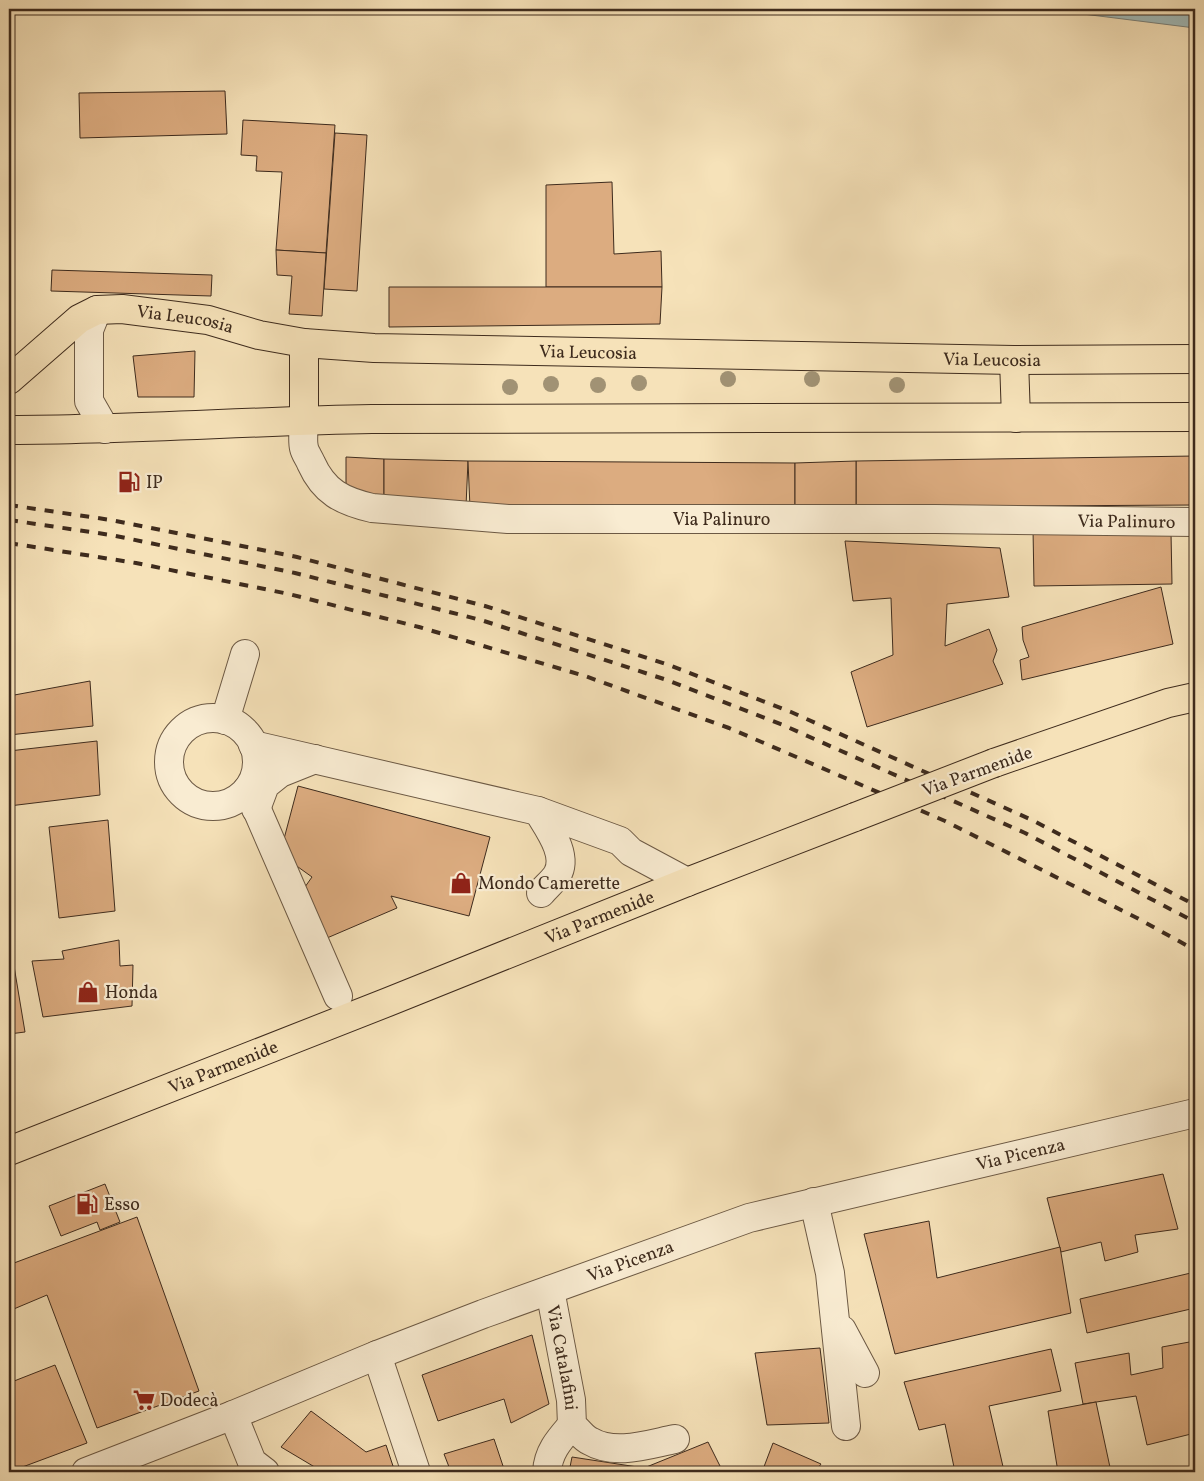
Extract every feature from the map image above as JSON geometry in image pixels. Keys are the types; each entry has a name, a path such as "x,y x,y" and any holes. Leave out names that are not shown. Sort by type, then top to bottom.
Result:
{"main road":[{"name":"Via Leucosia","path":"9,380 79,320 97,310 122,309 208,320 259,335 304,344 394,348 1014,360 1195,359"},
{"path":"304,344 304,420"},
{"path":"1014,360 1016,418"},
{"path":"9,430 105,429 304,420 1195,417"},
{"name":"Via Parmenide","path":"9,1151 687,882 994,763 1168,703 1195,697"}],"street":[{"path":"97,310 89,330 89,401 105,429"},
{"name":"Via Palinuro","path":"304,420 304,448 313,468 328,490 348,501 372,508 508,518 1195,522"},
{"path":"225,720 245,654"},
{"path":"315,759 280,773 252,799 237,799 223,805 208,806 194,802 182,794 174,782 169,768 170,753 175,739 185,728 197,721 211,718 225,720 238,726 248,736 254,745 257,762 252,799 338,996"},
{"path":"254,745 538,811 620,841 632,852 687,882"},
{"path":"538,811 557,845 561,863 557,875 541,893"},
{"name":"Via Picenza","path":"86,1472 233,1415 377,1355 750,1218 1195,1113"},
{"path":"814,1202 830,1273 846,1426"},
{"name":"Via Catalafini","path":"546,1472 547,1462 553,1449 572,1425 571,1400 550,1290"},
{"path":"835,1313 865,1373"},
{"path":"377,1355 416,1472"},
{"path":"233,1415 252,1462 265,1472"},
{"name":"Via Catalafini","path":"572,1425 589,1441 607,1447 626,1449 675,1439"}],"water":[{"path":"1043,9 1195,9 1195,28"}],"building":[{"path":"225,91 227,134 80,138 79,93"},
{"path":"243,120 335,125 326,253 276,250 282,172 256,171 257,156 241,155"},
{"path":"335,133 367,135 357,291 324,289"},
{"path":"612,182 614,254 661,251 662,287 546,287 546,185"},
{"path":"276,250 326,253 322,316 289,314 292,276 277,275"},
{"path":"52,270 212,275 211,296 51,291"},
{"path":"389,287 662,287 660,324 389,327"},
{"path":"195,351 194,397 138,397 133,356"},
{"path":"1195,456 1195,505 856,507 856,461"},
{"path":"346,457 384,459 384,498 346,496"},
{"path":"384,459 468,461 466,506 384,498"},
{"path":"468,461 795,463 795,507 470,508"},
{"path":"856,461 856,507 795,507 795,463"},
{"path":"1033,529 1171,533 1172,584 1034,586"},
{"path":"845,541 1000,548 1009,597 947,604 945,646 989,629 997,650 993,661 1003,684 867,727 851,672 893,655 891,598 853,601"},
{"path":"1161,587 1173,644 1022,680 1020,660 1029,657 1023,640 1022,627"},
{"path":"90,681 93,726 9,735 9,696"},
{"path":"97,741 100,795 9,806 9,751"},
{"path":"298,786 490,837 469,916 391,896 397,908 320,941 300,894 312,877 280,854"},
{"path":"108,820 115,911 59,918 49,827"},
{"path":"9,936 25,1032 9,1034"},
{"path":"119,940 120,966 133,965 132,1006 43,1017 32,961 64,959 62,951"},
{"path":"1163,1174 1178,1229 1135,1235 1138,1252 1105,1261 1101,1242 1061,1252 1047,1198"},
{"path":"105,1184 120,1222 100,1230 97,1222 61,1236 49,1206"},
{"path":"137,1217 199,1391 97,1428 47,1295 9,1311 9,1248 14,1263"},
{"path":"929,1221 937,1278 1060,1247 1071,1313 895,1354 864,1234"},
{"path":"1195,1272 1195,1308 1087,1333 1080,1299"},
{"path":"532,1335 549,1404 511,1423 504,1399 438,1421 422,1375"},
{"path":"1195,1341 1195,1386 1191,1387 1195,1406 1195,1433 1147,1445 1136,1396 1083,1404 1075,1363 1129,1353 1131,1375 1163,1368 1162,1347"},
{"path":"820,1348 829,1423 767,1425 755,1353"},
{"path":"1051,1349 1061,1391 989,1406 1004,1471 955,1472 945,1424 919,1430 904,1382"},
{"path":"55,1365 87,1443 9,1472 9,1383"},
{"path":"1096,1402 1111,1472 1058,1472 1048,1411"},
{"path":"311,1411 366,1452 386,1445 395,1472 323,1472 281,1447"},
{"path":"494,1439 505,1472 451,1472 444,1454"},
{"path":"708,1442 723,1472 569,1472 572,1457 644,1468"},
{"path":"773,1443 821,1464 815,1472 762,1472"}],"railway":[{"path":"9,505 111,520 297,557 485,606 669,665 791,712 1032,820 1195,905"},
{"path":"9,520 111,535 295,573 481,620 667,680 783,725 1025,833 1195,922"},
{"path":"9,543 136,563 289,594 419,627 585,676 729,728 945,821 1137,918 1195,950"}],"place":[{"name":"IP","path":"129,482"},
{"name":"Mondo Camerette","path":"461,883"},
{"name":"Honda","path":"88,992"},
{"name":"Esso","path":"87,1204"},
{"name":"Dodecà","path":"144,1400"}]}
